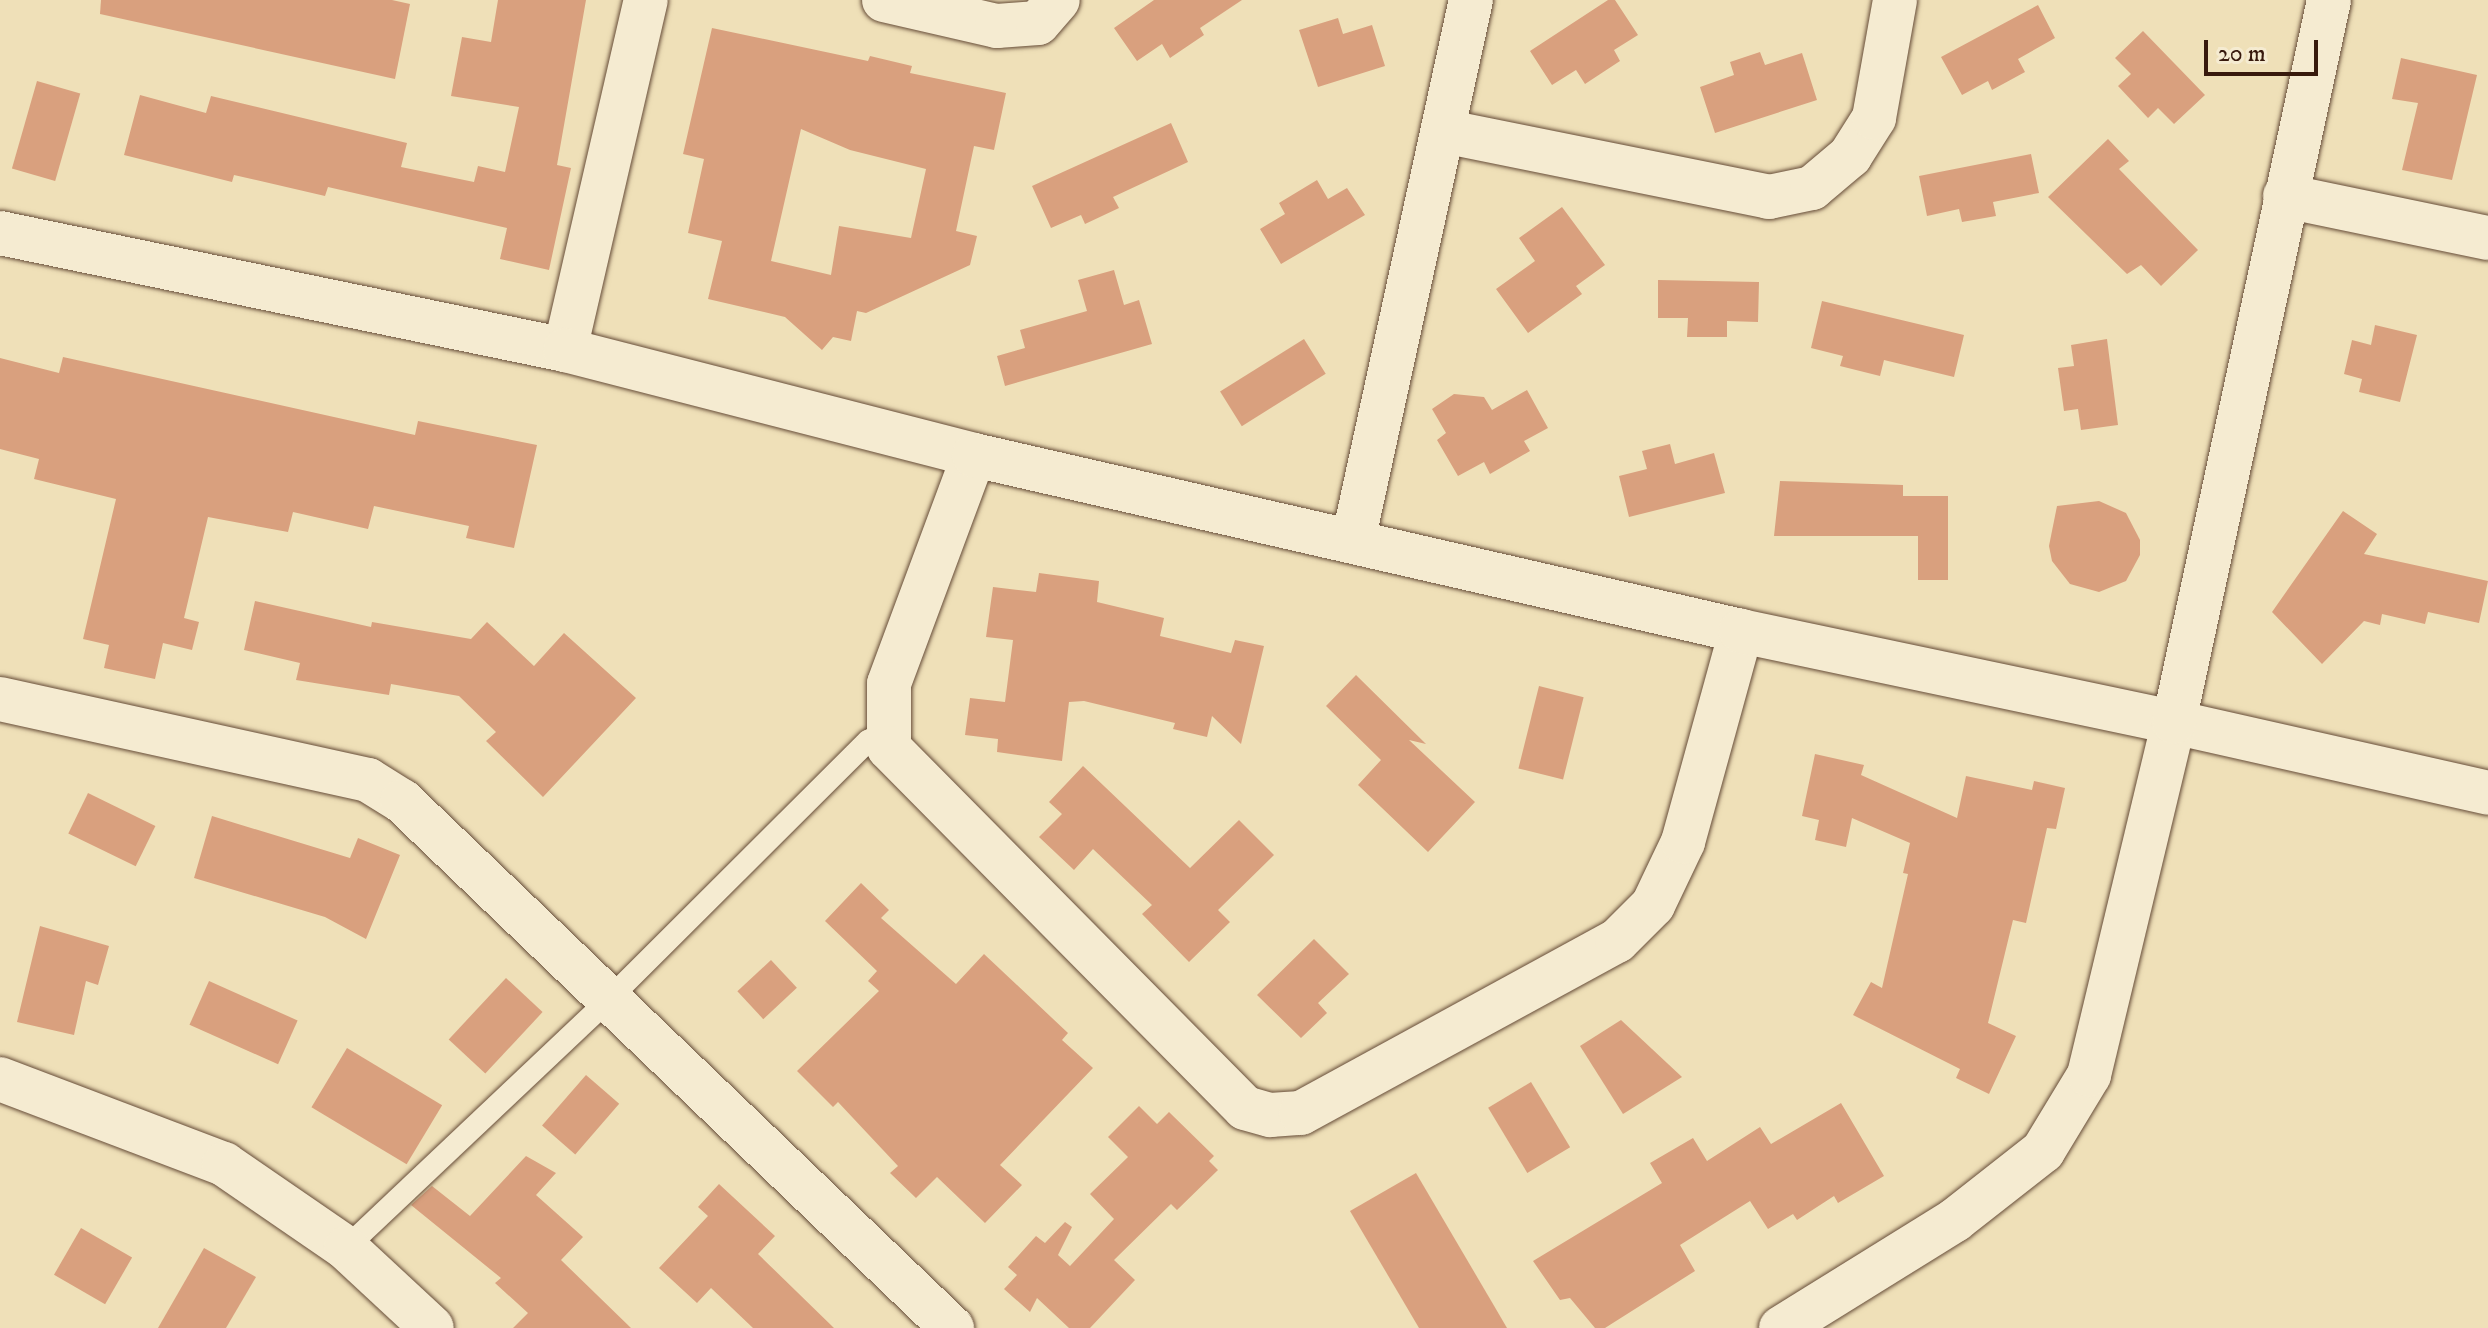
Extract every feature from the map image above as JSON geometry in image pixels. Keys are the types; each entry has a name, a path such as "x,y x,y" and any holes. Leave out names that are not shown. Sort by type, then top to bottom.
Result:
{"street":[{"path":"565,350 646,0"},
{"path":"884,0 997,26 1038,23 1058,0"},
{"path":"1353,541 1471,0"},
{"path":"1443,131 1769,197 1812,188 1850,156 1874,118 1895,0"},
{"path":"1781,1328 1955,1220 2043,1151 2072,1109 2104,1031 2174,722 2329,0"},
{"path":"2285,196 2488,238"},
{"path":"0,233 565,350 974,455 1741,631 2174,722 2488,793"},
{"path":"974,455 889,684 886,731 889,748 1245,1108 1270,1115 1301,1113 1617,941 1653,905 1683,842 1741,631"},
{"path":"0,699 368,780 433,827 952,1328"},
{"path":"0,1079 224,1164 346,1248 432,1328"}],"lane":[{"path":"346,1248 609,999 868,741 886,731"}],"building":[{"path":"101,0 392,0 410,4 395,79 100,14"},
{"path":"498,0 586,0 557,165 571,168 549,270 500,259 507,228 328,187 325,196 234,175 232,182 124,155 140,95 206,113 211,96 407,143 401,167 474,182 478,166 505,172 519,107 451,96 462,37 491,42"},
{"path":"1154,0 1242,0 1200,28 1204,35 1170,58 1162,44 1137,61 1114,28"},
{"path":"1608,0 1615,0 1638,35 1614,50 1620,61 1585,84 1576,70 1552,85 1530,51"},
{"path":"2038,5 2055,38 2018,59 2025,72 1992,90 1988,81 1962,95 1941,57"},
{"path":"1338,18 1343,34 1372,25 1385,66 1318,87 1299,30"},
{"path":"712,28 868,61 870,56 912,66 910,73 1006,93 994,150 974,146 956,231 977,236 970,265 866,313 857,311 851,341 833,337 822,350 785,317 708,299 722,241 688,233 704,159 683,154","holes":["801,129 850,150 926,169 911,238 839,226 831,275 771,261"]},
{"path":"2143,31 2205,95 2174,124 2158,108 2148,118 2118,86 2131,74 2115,58"},
{"path":"1760,52 1765,65 1802,53 1817,100 1715,133 1700,87 1734,75 1730,62"},
{"path":"2401,58 2477,75 2452,180 2402,170 2418,103 2392,99"},
{"path":"37,81 80,93 55,181 12,168"},
{"path":"1171,123 1188,162 1113,197 1119,208 1085,224 1081,215 1051,228 1032,186"},
{"path":"2108,139 2129,161 2119,169 2198,250 2161,286 2141,265 2127,274 2048,197"},
{"path":"2031,154 2039,193 1993,202 1996,216 1962,222 1959,209 1927,216 1919,176"},
{"path":"1317,180 1328,199 1347,188 1365,215 1281,264 1260,229 1285,214 1279,203"},
{"path":"1562,207 1605,265 1576,286 1582,294 1528,333 1496,289 1535,261 1519,238"},
{"path":"1114,270 1124,305 1139,300 1152,344 1005,386 997,356 1025,348 1020,330 1087,311 1078,280"},
{"path":"1658,280 1759,282 1758,322 1727,321 1727,337 1687,337 1688,318 1658,318"},
{"path":"1822,301 1964,335 1954,377 1884,360 1880,376 1840,366 1843,356 1811,348"},
{"path":"2375,325 2417,335 2400,402 2359,392 2362,379 2344,374 2352,340 2371,345"},
{"path":"1304,339 1326,374 1242,426 1220,391"},
{"path":"2107,339 2118,425 2081,430 2078,409 2064,411 2058,368 2074,366 2071,345"},
{"path":"63,357 415,435 418,421 537,445 514,548 466,538 469,526 374,506 368,529 293,512 288,532 208,517 184,618 199,622 192,650 163,643 155,679 104,668 109,645 83,639 116,499 34,479 39,459 0,449 0,358 59,373"},
{"path":"1527,390 1548,428 1524,441 1530,451 1490,474 1484,462 1458,476 1437,440 1446,433 1432,409 1454,394 1484,397 1492,410"},
{"path":"1670,444 1675,464 1714,453 1725,493 1629,517 1619,476 1647,469 1642,451"},
{"path":"1780,481 1903,485 1903,496 1948,496 1948,580 1918,580 1918,536 1774,536"},
{"path":"2099,501 2126,513 2140,540 2140,555 2126,581 2099,592 2070,584 2052,561 2049,546 2057,506"},
{"path":"2343,511 2377,534 2364,554 2488,581 2479,623 2428,612 2425,624 2382,614 2380,625 2364,621 2322,664 2272,612"},
{"path":"1039,573 1099,581 1097,602 1164,618 1160,636 1231,653 1235,640 1264,646 1241,744 1212,716 1207,737 1173,729 1175,723 1084,701 1069,702 1062,761 997,752 998,739 965,735 970,698 1005,702 1013,640 986,637 993,587 1036,592"},
{"path":"255,601 371,627 372,622 471,639 487,622 534,666 564,633 636,698 543,797 486,741 496,732 459,696 391,684 389,695 296,680 300,663 244,650"},
{"path":"1356,675 1426,744 1409,740 1475,802 1428,852 1358,785 1381,760 1326,706"},
{"path":"1539,686 1584,697 1563,780 1518,768"},
{"path":"1815,754 1864,765 1861,775 1957,818 1966,776 2032,790 2034,781 2065,788 2056,829 2047,828 2026,923 2013,920 1988,1023 2016,1036 1989,1094 1956,1078 1960,1069 1853,1015 1871,982 1882,988 1908,874 1903,873 1910,843 1852,818 1846,847 1815,840 1819,820 1802,816"},
{"path":"1083,766 1190,868 1239,820 1274,855 1218,910 1230,922 1189,962 1142,914 1152,905 1093,849 1074,870 1039,837 1062,814 1049,802"},
{"path":"88,793 155,826 136,866 68,833"},
{"path":"212,816 350,858 358,838 400,855 366,939 325,917 194,878"},
{"path":"861,883 889,910 881,918 956,984 984,954 1068,1033 1062,1040 1093,1068 1000,1165 1022,1185 985,1223 937,1177 916,1198 890,1173 898,1166 838,1102 833,1107 797,1071 879,991 868,981 877,971 825,921"},
{"path":"40,926 109,946 98,985 86,981 74,1035 17,1022"},
{"path":"1314,939 1349,974 1318,1003 1327,1013 1301,1038 1257,995"},
{"path":"771,960 797,988 763,1019 737,991"},
{"path":"506,978 543,1012 485,1074 449,1039"},
{"path":"209,981 298,1020 278,1064 189,1025"},
{"path":"1621,1020 1682,1077 1623,1114 1580,1046"},
{"path":"347,1048 442,1105 407,1164 311,1107"},
{"path":"586,1075 619,1104 575,1154 542,1126"},
{"path":"1531,1082 1570,1147 1527,1173 1488,1108"},
{"path":"1841,1103 1884,1176 1838,1203 1834,1196 1797,1220 1793,1214 1768,1229 1750,1201 1680,1245 1695,1271 1605,1328 1595,1328 1570,1298 1560,1300 1533,1261 1662,1183 1650,1163 1693,1138 1707,1161 1760,1127 1771,1144"},
{"path":"1139,1106 1157,1124 1169,1112 1214,1156 1209,1161 1218,1170 1177,1210 1171,1204 1114,1260 1135,1280 1090,1328 1069,1328 1037,1298 1030,1312 1004,1289 1017,1275 1008,1267 1036,1236 1045,1243 1065,1222 1072,1227 1058,1255 1070,1266 1114,1219 1090,1194 1128,1157 1108,1137"},
{"path":"526,1156 556,1173 536,1195 583,1237 561,1260 631,1328 513,1328 528,1313 495,1283 501,1278 411,1205 432,1186 470,1216"},
{"path":"1416,1173 1507,1328 1419,1328 1350,1211"},
{"path":"719,1184 775,1236 758,1254 834,1328 753,1328 711,1288 697,1303 659,1268 708,1216 698,1207"},
{"path":"81,1228 132,1258 105,1304 54,1275"},
{"path":"204,1248 256,1277 226,1328 158,1328"}]}
